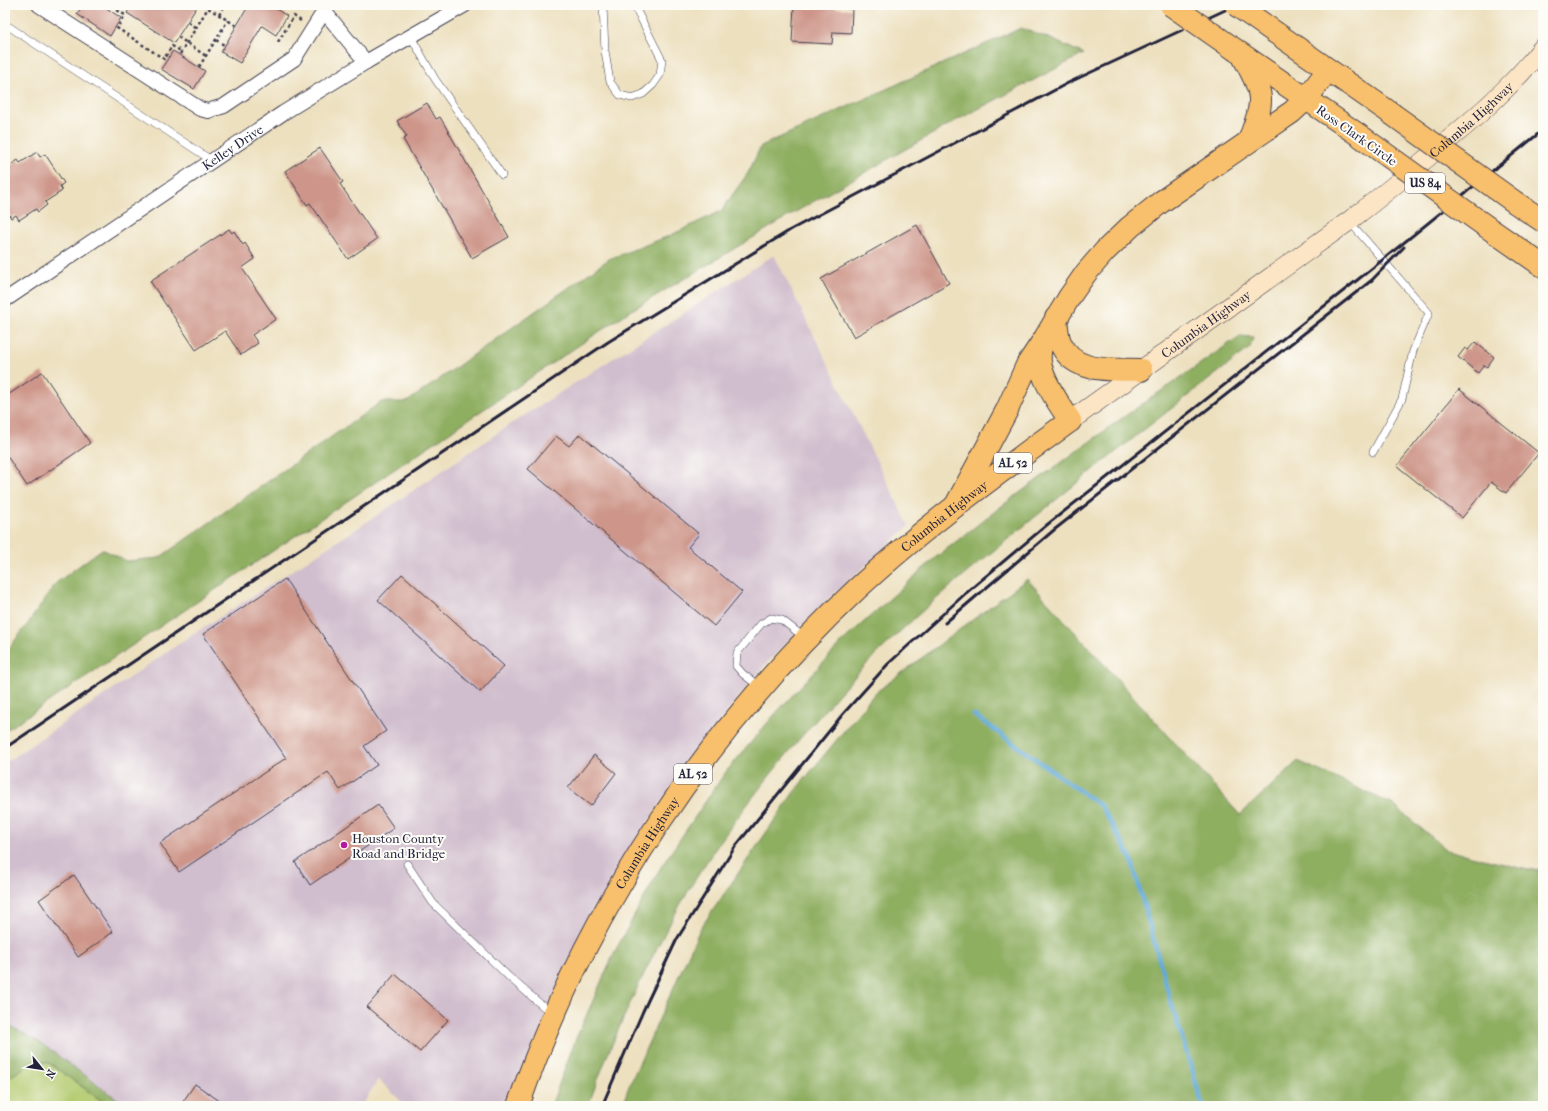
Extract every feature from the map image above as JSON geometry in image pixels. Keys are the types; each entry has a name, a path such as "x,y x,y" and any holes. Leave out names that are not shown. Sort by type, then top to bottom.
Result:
{"main road":[{"name":"Ross Clark Circle","path":"1171,5 1363,138 1543,266"},
{"name":"US 84","path":"1236,5 1543,221"},
{"name":"Columbia Highway","path":"518,1106 554,1016 604,912 650,834 682,788 762,688 807,639 858,588 956,505 1070,421 1349,221 1472,121 1508,87 1543,47"},
{"path":"1240,53 1256,80 1260,93 1260,110 1249,141"},
{"path":"956,505 1006,410 1027,365 1086,273 1105,251 1130,227 1161,202 1292,112 1306,99 1328,70"},
{"path":"1056,318 1060,342 1067,354 1078,363 1090,368 1098,369 1141,370"},
{"path":"1045,338 1040,353 1040,367 1070,421"}],"street":[{"path":"39,5 200,109 208,111 224,106 294,59 326,8 366,62"},
{"name":"Kelley Drive","path":"5,300 283,113 366,62 465,5"}],"lane":[{"path":"603,5 605,51 610,82 620,95 632,98 643,94 653,86 660,75 662,60 634,5"},
{"path":"5,24 211,160"},
{"path":"411,37 436,79 502,175"},
{"path":"1349,221 1429,313 1413,351 1402,399 1373,452"},
{"path":"762,688 742,674 736,666 737,653 761,624 771,618 782,620 807,639"},
{"path":"407,864 433,902 509,977 554,1016"}],"path":[{"path":"120,5 117,10 125,15 117,28 164,59 172,46 181,53 208,8"},
{"path":"203,5 237,26"},
{"path":"219,14 225,5"},
{"path":"270,9 272,5"},
{"path":"278,42 294,16 305,23"},
{"path":"199,67 228,20"},
{"path":"188,22 196,28"},
{"path":"178,37 206,56"},
{"path":"216,40 224,45"}],"shaded area":[{"path":"774,255 909,526 822,605 767,663 735,701 674,783 636,840 509,1106 406,1106 378,1079 362,1106 127,1106 39,1042 5,1023 5,763 189,637 361,526 508,426"}],"green space":[{"path":"1021,28 1051,39 1084,54 957,120 804,207 627,313 5,731 5,653 27,625 56,583 102,549 127,561 159,558 381,402 407,402 609,259 669,236 721,211 748,173 761,146"},
{"path":"1240,336 1253,337 1250,348 1108,458 950,587 897,634 838,695 797,742 750,801 720,841 693,883 667,929 642,979 608,1054 588,1106 551,1106 575,1041 614,953 661,867 725,773 775,714 844,640 935,558 1003,505 1118,421"},
{"path":"1027,579 1240,815 1298,761 1392,804 1447,850 1528,870 1543,869 1543,1106 622,1106 629,1086 700,929 794,792 875,693"},
{"path":"5,1023 39,1042 127,1106 109,1106 49,1063 33,1062 5,1080"},
{"path":"33,1062 49,1063 109,1106 5,1106 5,1080"}],"building":[{"path":"83,5 102,5 121,18 110,36 77,14"},
{"path":"132,5 198,5 174,43 127,13"},
{"path":"249,5 270,5 287,16 276,35 262,26 240,63 221,52"},
{"path":"794,5 835,5 835,8 852,9 851,33 833,32 832,44 792,42"},
{"path":"173,51 205,71 194,89 161,69"},
{"path":"427,103 436,119 440,117 509,237 472,258 403,139 407,137 397,121"},
{"path":"320,148 343,182 340,184 377,239 348,259 310,203 307,205 285,171"},
{"path":"37,152 40,157 45,154 64,183 60,186 62,191 45,202 47,205 38,212 36,209 19,220 16,215 11,218 5,208 5,174 10,170 8,167 18,160 20,163"},
{"path":"917,225 949,283 854,337 821,279"},
{"path":"229,229 232,233 234,231 243,245 245,243 255,259 242,268 276,319 252,335 258,343 241,355 225,331 196,350 150,281"},
{"path":"1475,342 1494,357 1487,367 1484,365 1478,373 1458,357 1465,348 1468,350"},
{"path":"42,372 90,443 27,486 5,453 5,397"},
{"path":"1459,389 1539,453 1506,493 1491,482 1462,518 1397,466"},
{"path":"580,434 699,534 688,547 742,592 714,626 528,469 556,436 569,446"},
{"path":"402,574 504,666 480,692 378,600"},
{"path":"285,579 386,731 364,746 377,765 340,790 328,772 179,872 160,843 286,758 203,634"},
{"path":"594,755 616,773 591,806 568,788"},
{"name":"Houston County Road and Bridge","path":"378,805 394,828 310,885 295,862"},
{"path":"74,875 113,932 78,957 39,900"},
{"path":"395,974 448,1020 420,1052 367,1007"},
{"path":"195,1084 227,1106 180,1106"}],"waterway":[{"path":"974,715 1101,806 1131,858 1170,999 1203,1106"}],"railway":[{"path":"5,748 608,342 792,229 1070,82 1236,5"},
{"path":"602,1106 643,1011 677,939 735,847 843,714 888,664 966,593 1048,524 1370,270 1543,130"},
{"path":"945,623 1054,530 1372,280 1404,247"}],"place":[{"name":"Houston County Road and Bridge","path":"344,845"}]}
